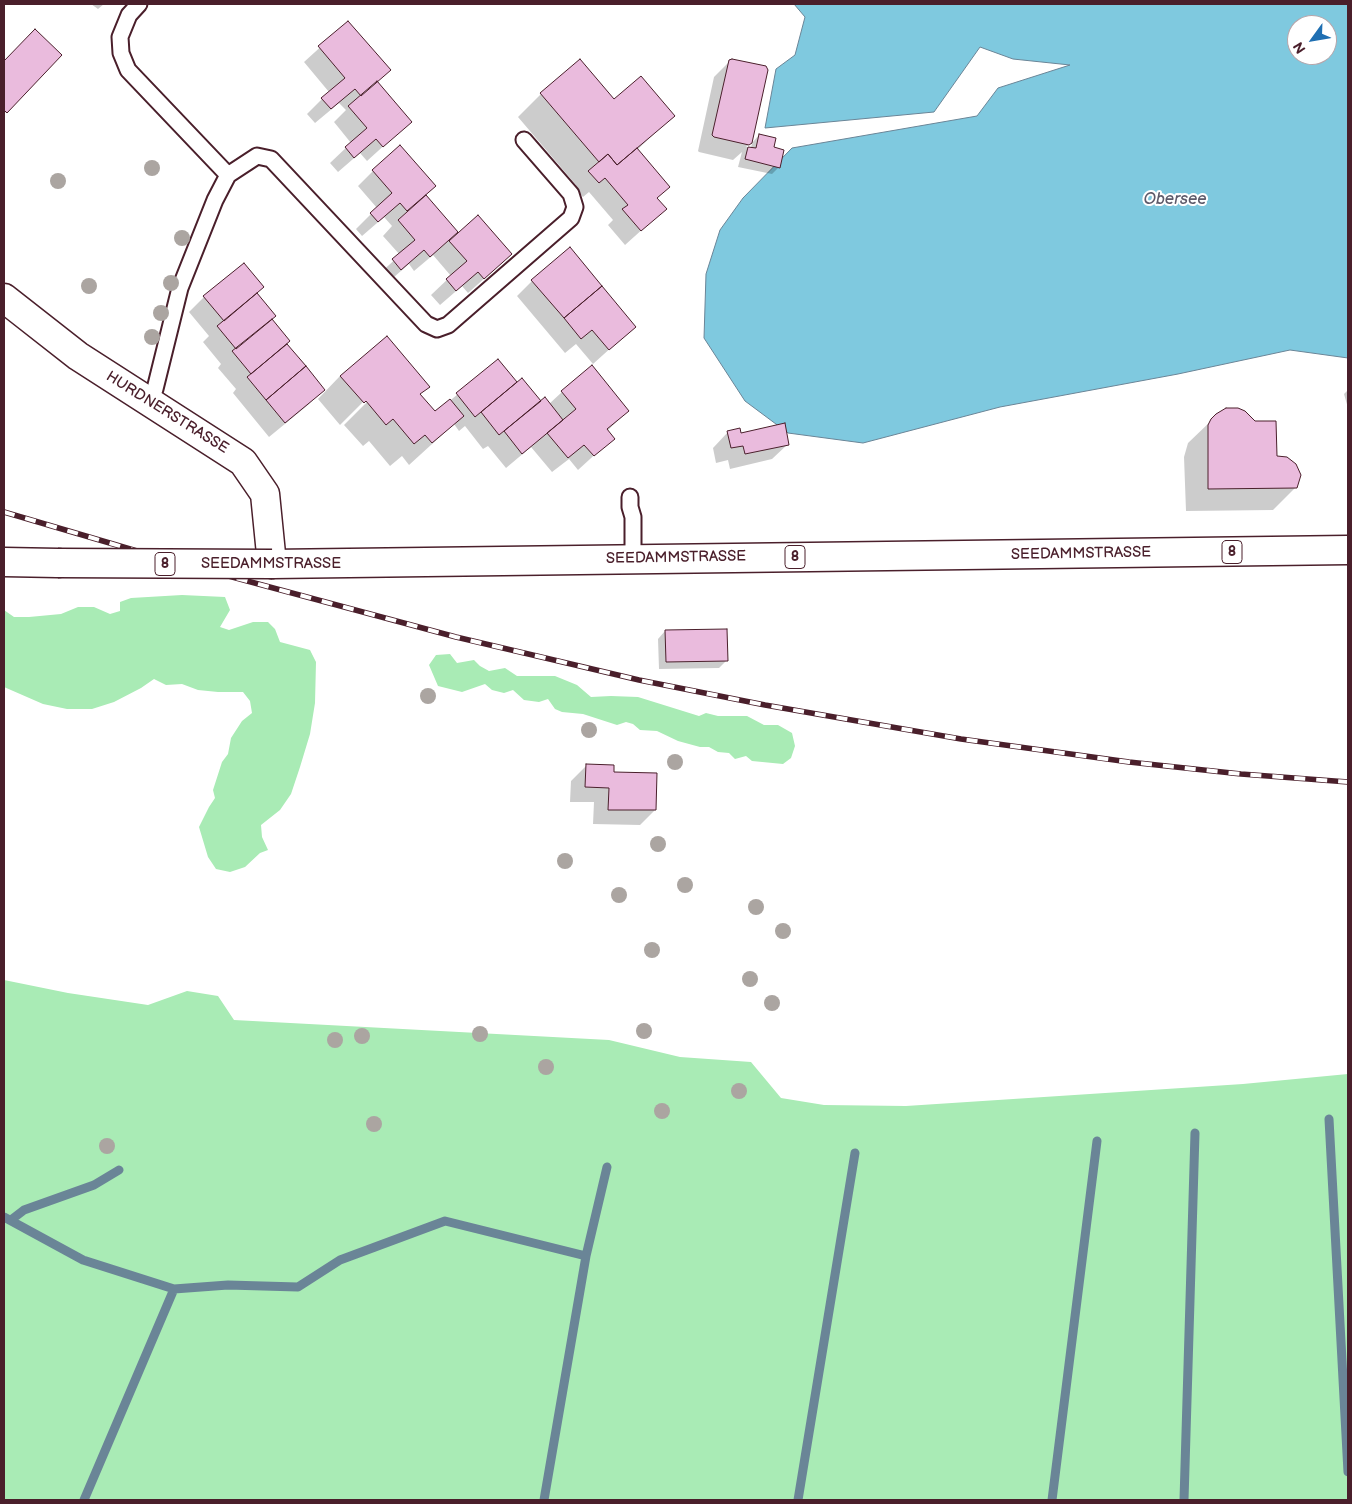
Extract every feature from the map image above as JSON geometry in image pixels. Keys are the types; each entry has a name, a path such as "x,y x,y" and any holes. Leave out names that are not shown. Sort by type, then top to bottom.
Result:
{"main road":[{"name":"HURDNERSTRASSE","path":"4,298 78,356 243,462 264,494 272,564"},
{"name":"SEEDAMMSTRASSE","path":"4,562 272,564 1348,550"}],"lane":[{"path":"139,4 129,14 120,36 122,53 128,70 228,175"},
{"path":"149,402 155,389 180,288 215,200 228,175 257,156 271,159 426,324 437,329 448,325 571,218 575,206 571,194 524,140"},
{"path":"630,497 633,517 633,558"}],"green space":[{"path":"182,595 225,597 230,610 220,627 229,630 253,622 268,622 275,629 280,642 310,650 316,662 315,703 310,734 291,794 280,810 261,825 262,837 268,850 260,853 245,867 230,872 216,869 208,857 199,827 215,798 213,790 222,762 228,754 231,738 242,721 252,713 250,701 243,692 198,690 182,684 166,685 154,679 114,702 92,709 67,709 43,704 4,687 4,610 14,617 61,614 78,607 94,607 110,614 120,611 120,602 131,598"},
{"path":"450,654 457,663 474,660 489,671 505,668 517,676 555,676 577,685 591,697 638,697 699,716 706,713 718,716 747,716 764,725 778,725 792,733 795,746 791,758 783,764 752,761 746,756 735,759 729,753 718,752 709,747 700,747 678,741 657,731 640,730 633,724 626,722 617,725 583,714 562,712 555,709 548,699 539,702 524,700 513,690 504,693 492,690 485,684 462,692 438,686 429,665 436,655"},
{"path":"4,980 68,993 148,1005 187,991 218,996 234,1020 609,1040 680,1057 751,1062 781,1098 824,1105 906,1106 1243,1084 1348,1074 1348,1500 4,1500"}],"water":[{"name":"Obersee","path":"794,4 1348,4 1348,358 1290,350 1178,374 1000,407 863,443 788,433 745,401 704,338 706,274 720,230 743,198 792,148 977,116 998,88 1070,65 1013,59 980,47 934,112 765,128 776,69 795,55 805,17"}],"building":[{"path":"348,21 391,70 361,96 355,89 331,109 321,98 345,78 318,46"},
{"path":"35,29 62,55 7,113 4,110 4,61"},
{"path":"580,59 614,99 641,76 675,116 617,165 608,154 599,162 540,93"},
{"path":"729,60 766,66 768,70 752,143 749,145 712,135"},
{"path":"377,81 412,122 383,147 376,139 354,158 345,147 367,128 348,106"},
{"path":"759,134 776,138 774,147 784,150 780,168 745,159 748,147 756,148"},
{"path":"400,145 436,186 407,211 400,203 378,222 370,213 392,193 372,170"},
{"path":"637,148 670,187 657,198 667,209 641,231 622,209 628,205 605,178 599,183 588,171 608,154 617,165"},
{"path":"426,195 458,232 430,257 424,250 401,270 392,259 415,240 398,220"},
{"path":"478,215 512,254 484,279 478,272 456,291 446,279 467,261 449,241"},
{"path":"570,247 602,286 564,318 531,280"},
{"path":"244,263 264,287 224,321 203,296"},
{"path":"602,286 636,327 609,350 592,330 581,339 564,318"},
{"path":"257,293 276,316 236,349 217,326"},
{"path":"272,319 290,341 251,374 232,351"},
{"path":"387,336 430,387 420,394 435,411 450,399 464,416 432,443 425,435 414,444 393,419 386,425 366,401 364,403 340,376"},
{"path":"287,344 306,366 266,400 247,377"},
{"path":"498,359 517,382 475,417 456,393"},
{"path":"592,365 629,411 607,429 615,439 594,456 584,445 568,458 547,433 576,409 561,391"},
{"path":"306,366 325,390 285,423 266,400"},
{"path":"522,378 541,401 499,435 481,412"},
{"path":"545,397 563,420 522,454 504,431"},
{"path":"1226,408 1238,408 1245,411 1255,421 1276,421 1277,456 1287,457 1296,464 1301,475 1297,488 1208,489 1208,425 1216,414"},
{"path":"785,423 789,445 745,454 743,446 731,448 727,431 740,428 741,433"},
{"path":"727,629 728,661 666,662 665,630"},
{"path":"586,764 614,765 614,772 657,773 656,810 608,810 609,788 585,787"}],"waterway":[{"path":"1329,1119 1348,1472"},
{"path":"1184,1500 1195,1133"},
{"path":"1052,1500 1097,1141"},
{"path":"798,1500 855,1153"},
{"path":"544,1500 586,1256 607,1167"},
{"path":"11,1220 24,1210 94,1185 119,1170"},
{"path":"4,1217 83,1260 174,1289 228,1285 298,1287 340,1260 445,1221 586,1256"},
{"path":"84,1500 174,1289"}],"railway":[{"path":"4,512 154,556 456,637 639,680 765,705 961,739 1129,762 1241,774 1348,782"}]}
